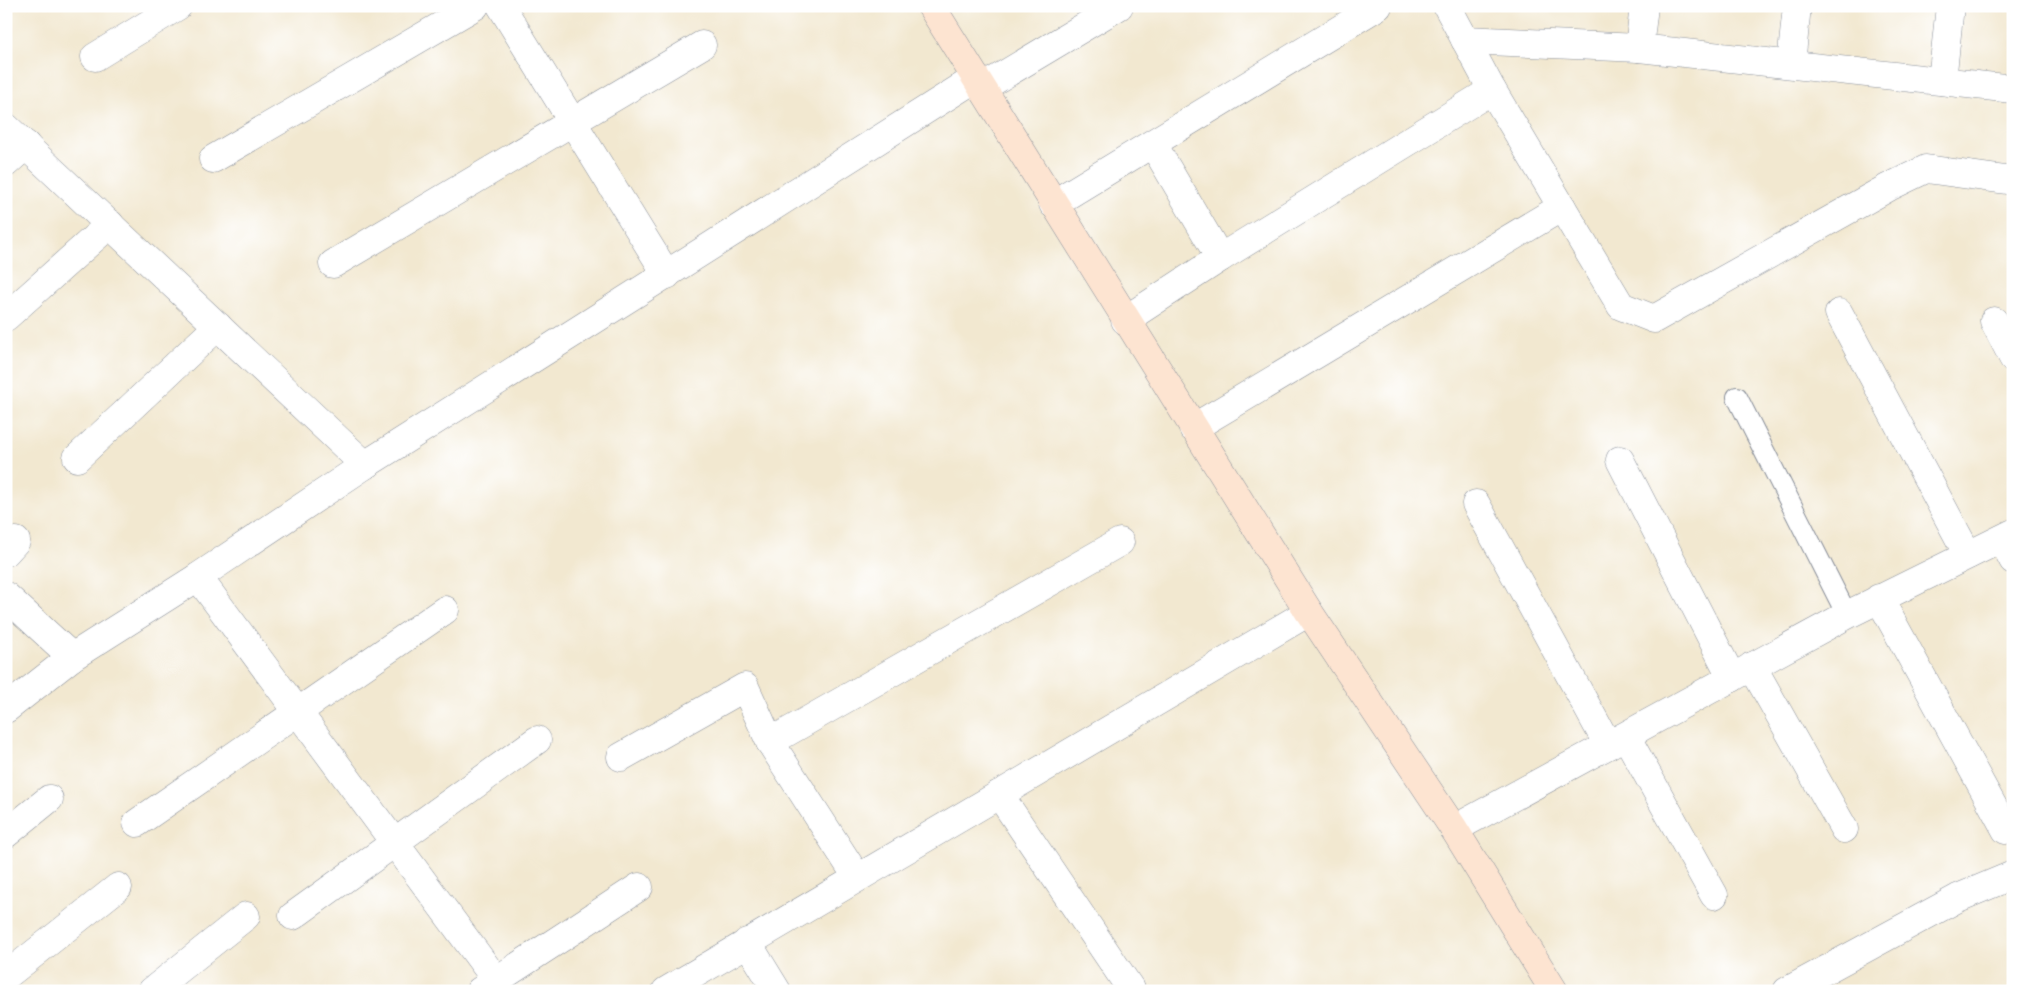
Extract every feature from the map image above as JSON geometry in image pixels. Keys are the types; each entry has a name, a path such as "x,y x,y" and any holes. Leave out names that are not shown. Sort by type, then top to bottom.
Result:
{"street":[{"path":"95,57 178,6"},
{"path":"213,159 475,6"},
{"path":"501,6 668,275"},
{"path":"931,6 1125,320 1309,612 1454,829 1554,991"},
{"path":"6,709 72,657 198,577 365,465 979,83 1119,6"},
{"path":"1053,204 1378,6"},
{"path":"1447,6 1492,90 1621,306 1654,319 1889,187 1926,169 2013,181"},
{"path":"1639,48 1644,6"},
{"path":"1790,64 1797,6"},
{"path":"1942,81 1950,6"},
{"path":"1466,40 1639,48 2013,89"},
{"path":"333,264 702,45"},
{"path":"1125,320 1220,258 1492,90"},
{"path":"6,164 16,136 365,465"},
{"path":"1153,144 1220,258"},
{"path":"1193,428 1562,207"},
{"path":"6,316 110,224"},
{"path":"1838,313 1968,555"},
{"path":"1994,321 2013,358"},
{"path":"77,458 218,326"},
{"path":"1620,460 1742,672 1844,829"},
{"path":"1476,504 1617,740 1714,895"},
{"path":"770,742 1120,542"},
{"path":"1454,829 1880,598 1968,555 2009,544"},
{"path":"198,577 395,843 488,985 639,886"},
{"path":"6,596 72,657"},
{"path":"1880,598 2006,830"},
{"path":"136,823 444,610"},
{"path":"666,991 1309,612"},
{"path":"621,757 745,688 770,742 857,878"},
{"path":"293,916 537,740"},
{"path":"999,794 1132,991"},
{"path":"6,834 49,799"},
{"path":"1787,991 1958,898 2013,875"},
{"path":"6,976 118,887"},
{"path":"152,991 246,916"},
{"path":"747,942 777,991"}],"lane":[{"path":"1737,397 1847,615"}]}
